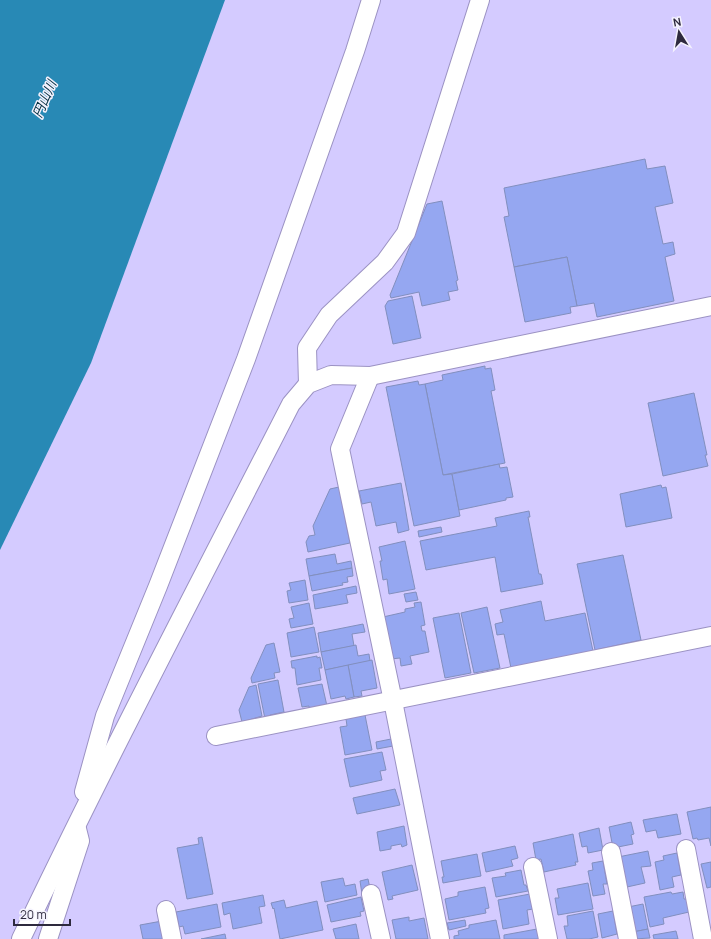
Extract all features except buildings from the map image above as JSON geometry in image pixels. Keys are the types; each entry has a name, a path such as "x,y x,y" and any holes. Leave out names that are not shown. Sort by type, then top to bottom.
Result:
{"street":[{"path":"48,939 80,841 76,824 105,716 158,586 246,359 355,51 371,0"},
{"path":"308,384 307,348 330,315 385,262 406,233 480,0"},
{"path":"21,939 76,824 291,404 308,384 331,375 370,376 711,306"},
{"path":"370,376 340,449 393,701 440,939"},
{"path":"216,736 711,636"},
{"path":"686,850 703,939"},
{"path":"611,852 628,939"},
{"path":"533,867 548,939"},
{"path":"371,894 381,939"},
{"path":"166,910 172,939"}],"water":[{"name":"円山川","path":"0,0 225,0 91,363 0,550"}]}
